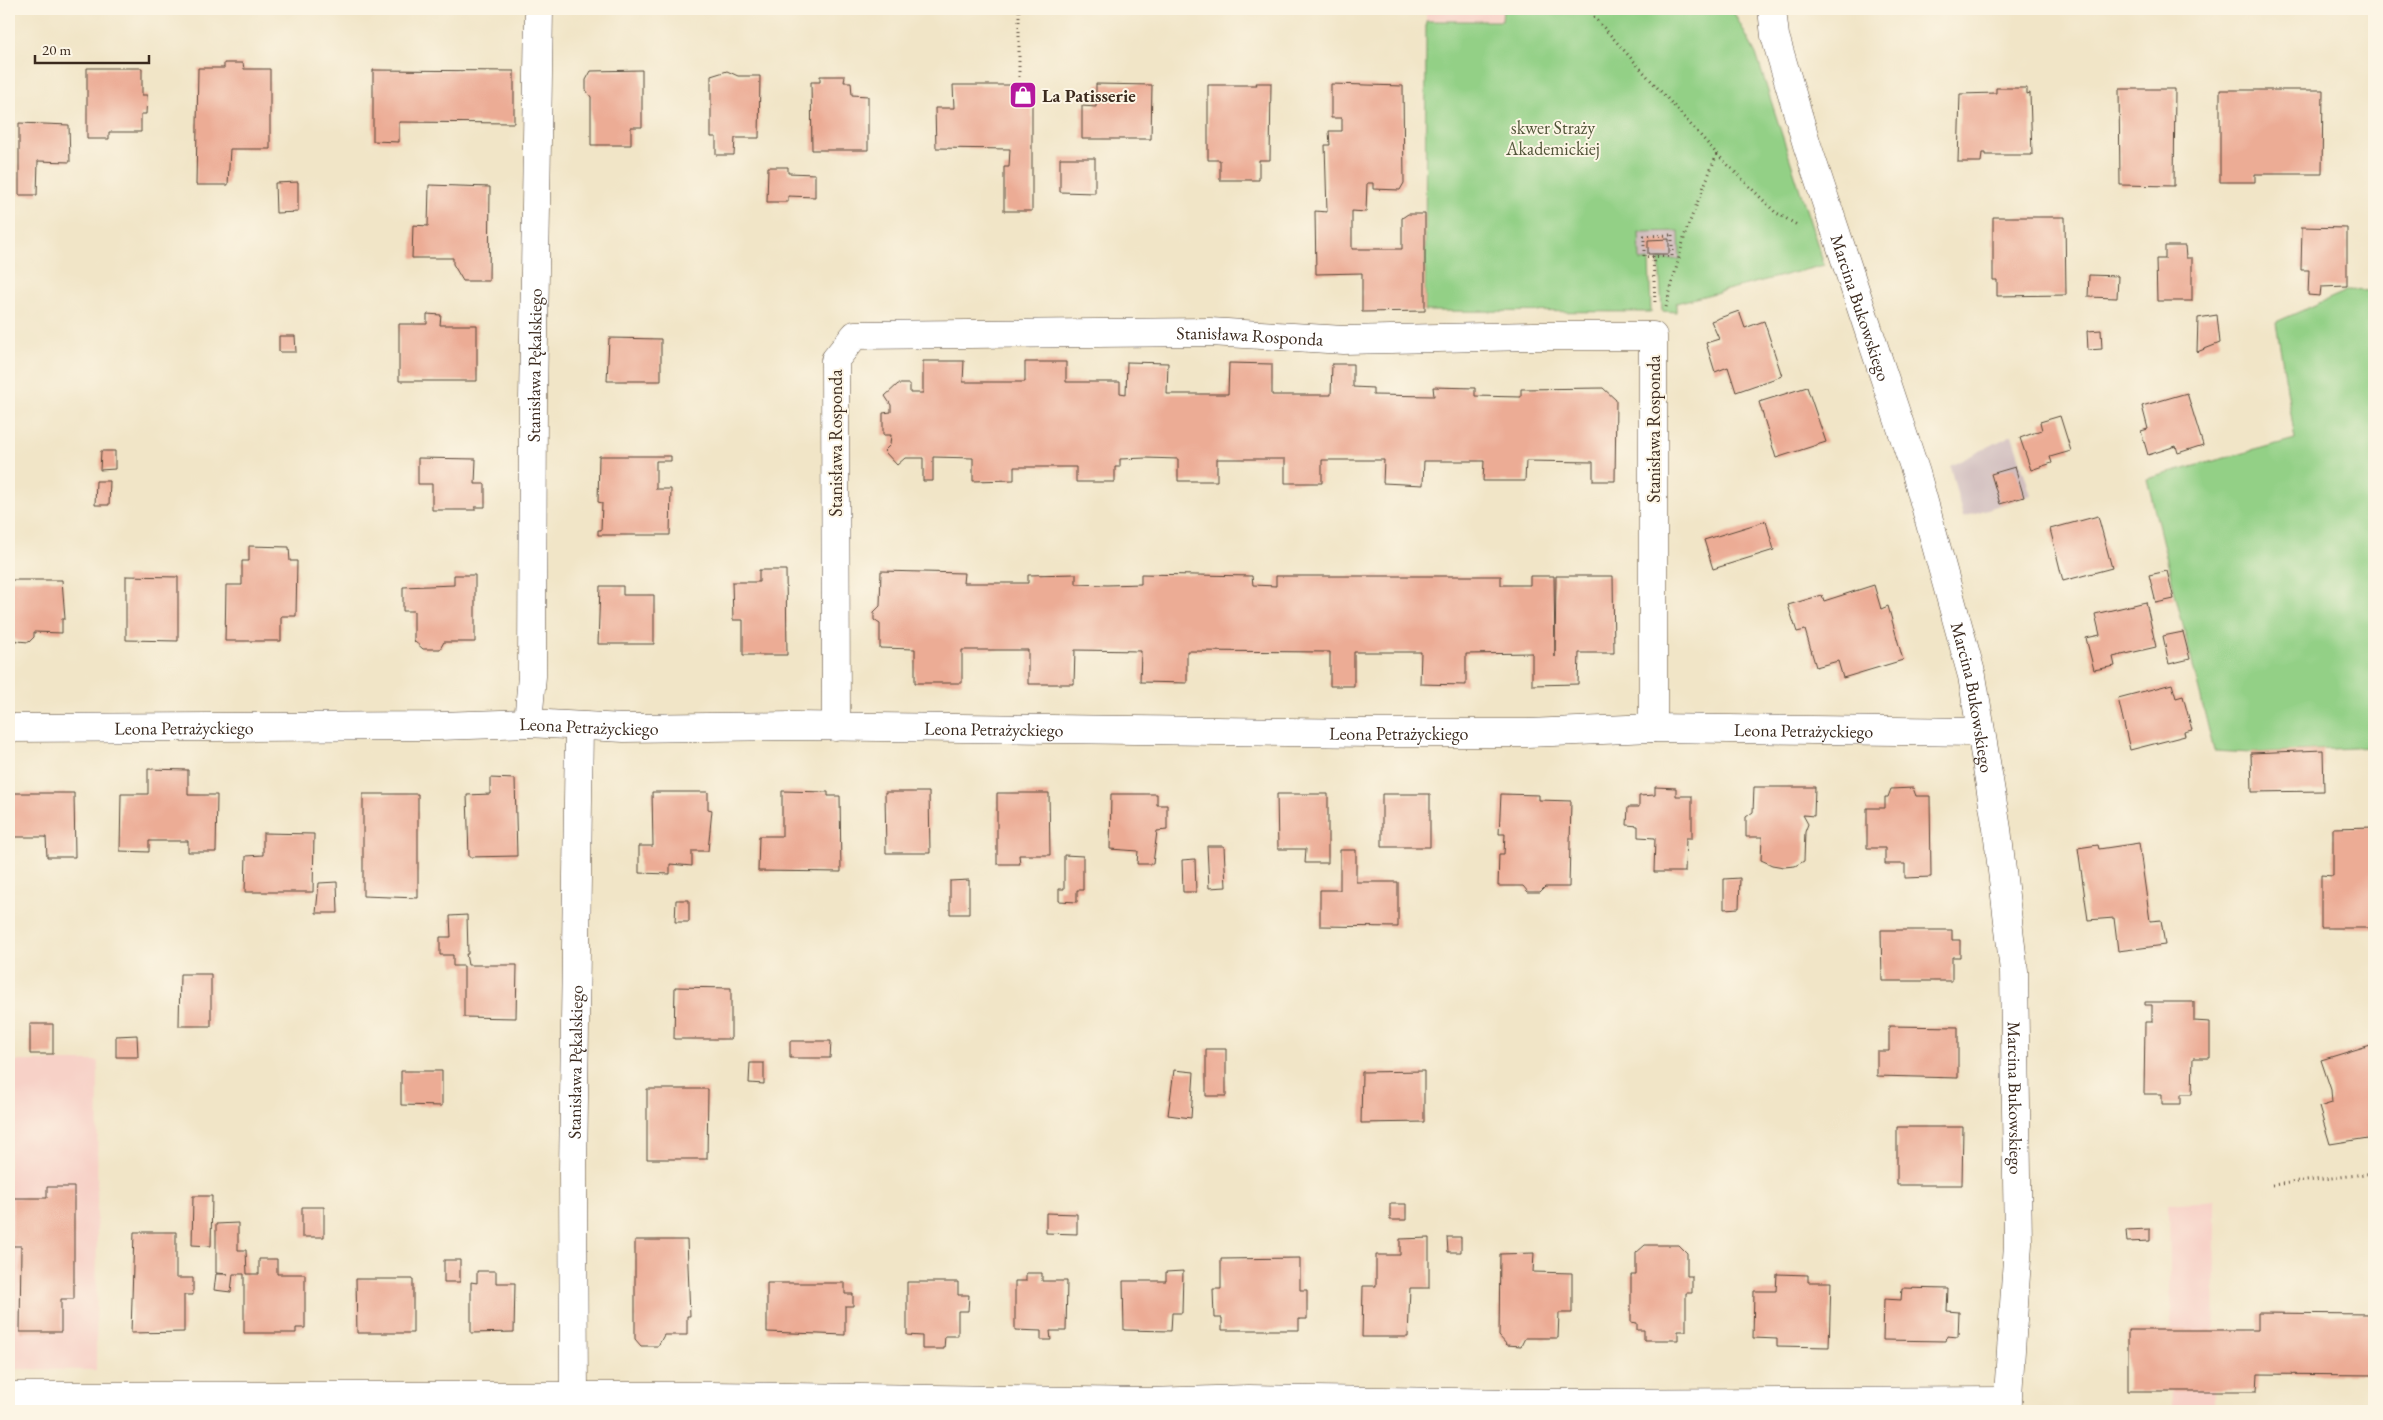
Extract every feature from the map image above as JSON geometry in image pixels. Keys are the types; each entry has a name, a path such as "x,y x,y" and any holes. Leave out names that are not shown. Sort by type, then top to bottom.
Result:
{"street":[{"name":"Stanisława Pękalskiego","path":"528,723 532,669 533,402 540,9"},
{"name":"Marcina Bukowskiego","path":"1772,9 1775,36 1807,145 1924,502 1972,676 1979,732 1997,829 2014,971 2018,1244 2008,1406"},
{"name":"Stanisława Rosponda","path":"836,727 835,360 855,335 1210,332 1344,340 1534,336 1654,324 1653,728"},
{"name":"Leona Petrażyckiego","path":"9,728 439,726 528,723 578,727 836,727 1450,733 1528,733 1653,728 1979,732"},
{"name":"Stanisława Pękalskiego","path":"574,1397 574,1133 578,727"},
{"path":"9,1396 712,1396 1148,1402 1249,1399 2008,1406"}],"path":[{"path":"1019,9 1019,77"},
{"path":"1587,9 1717,154 1775,212 1802,228"},
{"path":"1653,256 1654,324 1662,323 1686,231 1717,154"},
{"path":"1672,235 1672,256 1653,256 1644,257 1644,236 1672,235"},
{"path":"2272,1186 2374,1174"}],"shaded area":[{"path":"1426,9 1503,9 1503,21 1426,21"},
{"path":"1679,231 1680,259 1640,261 1638,232"},
{"path":"2012,435 2031,495 1963,517 1950,466"},
{"path":"9,1061 98,1061 96,1370 9,1369"},
{"path":"2215,1200 2214,1411 2172,1411 2169,1204"}],"green space":[{"name":"skwer Straży Akademickiej","path":"1503,9 1732,9 1756,54 1824,265 1676,303 1676,312 1662,311 1659,260 1680,259 1679,231 1639,232 1640,261 1649,260 1651,312 1425,311 1426,21 1502,21"},
{"path":"2349,290 2374,291 2374,747 2251,753 2214,751 2147,479 2295,439 2276,322"}],"building":[{"path":"224,63 243,63 244,69 270,69 270,149 230,149 228,185 196,185 198,68 224,68"},
{"path":"87,68 142,68 142,95 147,95 146,114 141,114 141,132 109,132 109,139 87,139"},
{"path":"373,70 514,71 514,123 399,122 399,142 373,141"},
{"path":"642,70 642,127 631,127 631,145 591,145 591,97 586,90 586,80 591,71"},
{"path":"727,71 738,76 760,76 759,138 735,138 734,155 716,155 716,137 711,137 711,76"},
{"path":"820,76 845,76 844,82 851,82 852,95 868,96 868,150 812,150 811,82 820,82"},
{"path":"1256,83 1271,83 1270,160 1259,160 1259,180 1220,180 1220,160 1208,160 1208,85 1257,85"},
{"path":"1096,84 1152,85 1151,139 1082,139 1082,106 1096,107"},
{"path":"1331,84 1403,86 1404,183 1400,190 1373,189 1373,183 1367,183 1366,212 1352,211 1352,249 1402,249 1402,218 1408,214 1425,214 1425,311 1362,312 1362,273 1316,274 1315,211 1327,212 1325,145 1330,145 1329,131 1342,131 1342,118 1331,118"},
{"path":"953,85 1032,85 1032,211 1004,211 1004,167 1009,167 1010,149 936,148 935,108 954,108"},
{"path":"1996,88 2027,88 2027,94 2030,93 2032,155 1986,155 1986,153 1982,153 1981,162 1958,162 1960,94 1996,93"},
{"path":"2119,89 2175,89 2174,186 2120,185"},
{"path":"2220,90 2323,90 2322,174 2255,174 2255,182 2220,182"},
{"path":"19,123 69,125 70,162 38,161 37,195 19,195"},
{"path":"1060,158 1095,158 1095,193 1060,192"},
{"path":"768,167 788,167 788,173 815,174 815,197 788,196 788,202 767,202"},
{"path":"298,182 298,212 276,213 275,183"},
{"path":"429,185 490,187 489,281 463,281 453,264 453,258 412,258 413,225 428,226"},
{"path":"1993,217 2065,217 2066,295 1997,296 1997,280 1993,280"},
{"path":"2302,227 2347,228 2347,286 2321,287 2320,296 2308,295 2309,270 2301,270"},
{"path":"1669,239 1669,254 1648,254 1648,240"},
{"path":"2165,246 2185,246 2186,258 2192,258 2192,301 2157,301 2156,259 2165,259"},
{"path":"2089,275 2118,276 2117,298 2088,297"},
{"path":"1739,311 1745,328 1764,321 1782,376 1736,392 1728,367 1715,372 1706,343 1719,339 1711,321"},
{"path":"427,314 441,315 440,325 477,325 477,381 399,381 399,324 427,324"},
{"path":"2217,315 2220,343 2197,352 2198,318"},
{"path":"2101,330 2102,349 2088,350 2087,331"},
{"path":"279,336 295,336 296,352 279,352"},
{"path":"609,338 661,339 661,381 607,381"},
{"path":"923,361 964,361 963,382 1025,382 1025,362 1066,362 1066,382 1120,382 1120,393 1126,394 1127,362 1168,363 1167,394 1228,394 1229,363 1272,364 1272,395 1331,395 1332,364 1353,364 1353,387 1373,388 1373,395 1434,396 1433,387 1475,388 1475,396 1521,397 1521,389 1603,388 1616,400 1615,481 1593,481 1593,462 1526,461 1525,481 1483,481 1484,461 1424,461 1423,485 1383,483 1384,460 1322,460 1322,483 1285,483 1285,459 1217,459 1217,481 1178,481 1178,459 1146,458 1120,459 1120,467 1115,467 1115,482 1076,482 1076,467 1014,467 1014,480 973,481 973,458 933,457 933,481 923,481 923,458 905,458 897,465 884,451 890,445 891,435 883,435 883,413 891,412 891,405 885,396 898,384 910,384 910,393 923,393"},
{"path":"1807,387 1826,442 1776,458 1759,402"},
{"path":"2187,393 2203,445 2178,453 2176,446 2148,455 2141,431 2148,429 2142,406"},
{"path":"2060,416 2071,451 2050,457 2052,463 2031,470 2020,438 2042,430 2040,422"},
{"path":"101,451 115,451 115,469 100,470"},
{"path":"599,456 671,456 671,461 656,461 656,489 671,489 670,535 598,535 598,530 601,530 602,503 598,502"},
{"path":"418,458 476,459 475,484 485,484 485,507 475,507 475,510 432,510 432,484 418,484"},
{"path":"2015,467 2024,497 2000,504 1991,474"},
{"path":"96,481 110,481 109,505 95,505"},
{"path":"2098,516 2112,568 2063,581 2050,529"},
{"path":"1766,521 1774,550 1713,569 1704,540"},
{"path":"249,546 289,547 290,561 297,561 296,616 281,616 281,641 225,641 226,585 242,585 242,561 249,561"},
{"path":"759,570 786,570 787,655 743,655 743,620 733,620 732,582 759,582"},
{"path":"881,571 964,573 963,583 1028,583 1028,575 1076,574 1076,584 1107,585 1141,584 1141,574 1252,576 1253,585 1276,586 1276,576 1501,576 1501,585 1530,585 1530,576 1554,576 1555,657 1556,576 1613,576 1614,653 1579,653 1578,684 1532,685 1532,653 1466,654 1466,685 1420,684 1421,652 1354,652 1354,686 1330,686 1330,652 1187,651 1187,683 1140,682 1141,651 1075,650 1074,684 1028,684 1028,650 962,650 962,683 915,683 915,649 880,648 880,624 874,620 874,612 880,606"},
{"path":"2167,571 2174,599 2156,603 2149,575"},
{"path":"454,575 475,575 475,642 444,642 440,649 423,649 414,641 414,611 403,611 403,587 454,585"},
{"path":"126,576 178,577 178,641 126,640"},
{"path":"9,580 62,580 65,619 62,619 62,633 34,632 34,637 29,642 17,641 12,637 12,633 9,632"},
{"path":"1874,585 1881,609 1888,606 1903,660 1843,678 1838,661 1816,667 1805,630 1797,632 1788,605 1822,595 1824,601"},
{"path":"600,586 623,586 623,595 654,595 654,644 598,644"},
{"path":"2146,602 2156,647 2113,657 2115,666 2094,670 2086,638 2100,635 2095,614"},
{"path":"2183,632 2190,659 2169,664 2163,636"},
{"path":"2172,684 2176,698 2183,696 2192,730 2184,732 2185,736 2130,750 2118,698"},
{"path":"2323,750 2324,791 2252,792 2251,753"},
{"path":"148,769 188,770 188,795 217,795 216,852 188,852 188,841 149,841 149,852 120,851 121,794 148,794"},
{"path":"490,778 515,779 517,856 469,857 467,795 490,794"},
{"path":"1655,787 1676,788 1676,796 1692,796 1692,838 1686,838 1685,872 1654,872 1655,838 1638,837 1638,826 1627,825 1628,807 1639,807 1639,796 1655,795"},
{"path":"1754,787 1815,787 1814,816 1803,815 1808,824 1805,832 1804,861 1795,866 1784,867 1772,865 1761,860 1762,837 1746,837 1746,817 1753,812"},
{"path":"1913,788 1916,796 1930,796 1931,877 1905,878 1905,864 1885,864 1885,848 1867,848 1867,808 1885,808 1885,797 1888,797 1891,789"},
{"path":"782,791 828,792 828,796 840,796 841,872 758,871 759,836 782,836"},
{"path":"652,792 708,792 708,809 712,810 708,851 692,851 692,866 670,864 670,874 639,873 639,846 653,846"},
{"path":"885,792 929,792 930,853 886,853"},
{"path":"9,793 74,793 75,857 47,857 46,837 9,837"},
{"path":"997,793 1049,793 1050,855 1019,855 1020,864 997,864"},
{"path":"363,794 418,794 418,898 363,896"},
{"path":"1111,794 1157,794 1157,805 1167,805 1167,830 1157,831 1153,864 1137,864 1138,851 1110,849"},
{"path":"1277,794 1328,794 1328,863 1305,863 1306,849 1278,849"},
{"path":"1382,794 1430,794 1430,847 1382,847"},
{"path":"1501,794 1539,795 1539,800 1571,801 1569,887 1545,887 1540,892 1528,892 1523,886 1498,886 1499,854 1504,854 1505,834 1499,834"},
{"path":"2374,827 2374,928 2321,928 2321,875 2333,876 2333,828"},
{"path":"263,833 314,834 313,892 245,892 246,856 263,855"},
{"path":"2139,843 2150,921 2161,920 2165,945 2118,951 2114,918 2088,920 2078,848 2098,845 2099,849"},
{"path":"1207,846 1224,846 1226,887 1209,888"},
{"path":"1340,850 1356,850 1356,882 1398,882 1398,927 1320,926 1320,890 1340,890"},
{"path":"1064,855 1083,856 1083,890 1077,890 1077,902 1059,901 1059,889 1064,889"},
{"path":"1195,859 1196,892 1183,892 1182,860"},
{"path":"1740,878 1739,908 1724,909 1724,879"},
{"path":"969,880 969,914 950,914 950,881"},
{"path":"337,882 338,913 316,913 319,883"},
{"path":"676,900 689,900 689,922 675,922"},
{"path":"467,915 468,954 466,954 468,965 517,965 516,1018 464,1017 464,966 453,966 453,955 440,955 440,937 451,937 450,916"},
{"path":"1881,930 1952,930 1952,940 1960,940 1960,957 1952,957 1952,981 1882,981"},
{"path":"180,974 211,974 211,1026 179,1026"},
{"path":"675,987 731,988 731,1039 674,1039"},
{"path":"2145,1002 2194,1002 2194,1021 2210,1022 2210,1058 2193,1058 2192,1094 2181,1094 2181,1104 2162,1104 2162,1094 2144,1094 2145,1022 2152,1022 2152,1005 2145,1005"},
{"path":"30,1024 53,1024 53,1054 30,1054"},
{"path":"1889,1026 1958,1027 1958,1078 1877,1076 1877,1051 1889,1051"},
{"path":"137,1035 138,1057 116,1057 116,1036"},
{"path":"790,1041 831,1041 830,1058 790,1058"},
{"path":"2374,1044 2374,1137 2330,1144 2319,1107 2332,1103 2331,1090 2321,1060"},
{"path":"1206,1049 1226,1049 1226,1096 1206,1096"},
{"path":"750,1063 764,1063 764,1084 749,1083"},
{"path":"1174,1070 1194,1072 1191,1118 1168,1115"},
{"path":"401,1071 442,1071 442,1106 401,1105"},
{"path":"1424,1071 1424,1122 1361,1123 1362,1072"},
{"path":"647,1089 708,1089 707,1159 647,1159"},
{"path":"1897,1127 1963,1127 1962,1185 1897,1185"},
{"path":"47,1187 74,1187 74,1299 61,1299 61,1332 20,1332 21,1246 12,1246 13,1198 47,1198"},
{"path":"193,1196 212,1196 211,1246 192,1245"},
{"path":"1390,1204 1406,1204 1406,1220 1390,1220"},
{"path":"302,1207 324,1207 324,1237 302,1237"},
{"path":"1046,1213 1077,1214 1077,1234 1046,1233"},
{"path":"238,1223 238,1250 246,1250 247,1274 259,1274 259,1259 277,1259 277,1274 305,1274 305,1328 296,1328 296,1333 244,1333 244,1274 233,1274 231,1292 214,1290 216,1274 228,1274 216,1273 216,1224"},
{"path":"2150,1229 2150,1241 2127,1242 2126,1230"},
{"path":"134,1232 176,1232 176,1278 193,1278 193,1295 184,1295 184,1332 131,1333"},
{"path":"1447,1237 1461,1237 1461,1252 1448,1252"},
{"path":"1429,1238 1429,1288 1410,1288 1408,1337 1362,1337 1363,1286 1376,1286 1376,1255 1400,1255 1400,1239"},
{"path":"635,1240 687,1240 690,1316 687,1316 687,1335 664,1335 658,1346 641,1346 635,1339"},
{"path":"1645,1245 1679,1245 1687,1253 1687,1276 1692,1276 1692,1293 1686,1293 1686,1331 1678,1331 1678,1340 1644,1340 1644,1330 1637,1330 1637,1323 1631,1322 1631,1275 1636,1275 1636,1253"},
{"path":"1534,1253 1533,1272 1572,1273 1572,1313 1559,1313 1558,1338 1525,1338 1521,1346 1507,1345 1499,1336 1500,1254"},
{"path":"1300,1258 1300,1290 1307,1290 1307,1319 1299,1319 1299,1330 1222,1330 1222,1318 1214,1318 1213,1289 1221,1289 1221,1259"},
{"path":"444,1260 460,1260 460,1282 444,1282"},
{"path":"477,1271 496,1271 496,1283 515,1283 514,1332 471,1333 471,1282 477,1283"},
{"path":"1183,1271 1182,1313 1172,1313 1171,1331 1124,1330 1123,1281 1166,1281 1166,1272"},
{"path":"1026,1273 1042,1273 1042,1281 1067,1281 1066,1331 1050,1331 1051,1340 1041,1340 1041,1331 1015,1330 1015,1281 1026,1281"},
{"path":"1777,1274 1808,1275 1808,1282 1831,1282 1829,1347 1777,1346 1777,1339 1753,1338 1754,1291 1776,1291"},
{"path":"356,1279 413,1279 413,1333 357,1333"},
{"path":"907,1282 958,1282 958,1295 969,1295 968,1311 958,1311 958,1336 945,1336 944,1349 922,1349 922,1336 907,1335"},
{"path":"767,1283 845,1283 845,1294 853,1294 853,1306 845,1306 845,1335 767,1332"},
{"path":"1902,1288 1948,1289 1947,1311 1959,1312 1958,1337 1947,1336 1946,1341 1883,1340 1884,1299 1901,1300"},
{"path":"2258,1313 2374,1314 2374,1375 2258,1374 2257,1391 2128,1391 2128,1330 2258,1330"}],"place":[{"name":"La Patisserie","path":"1023,95"}]}
